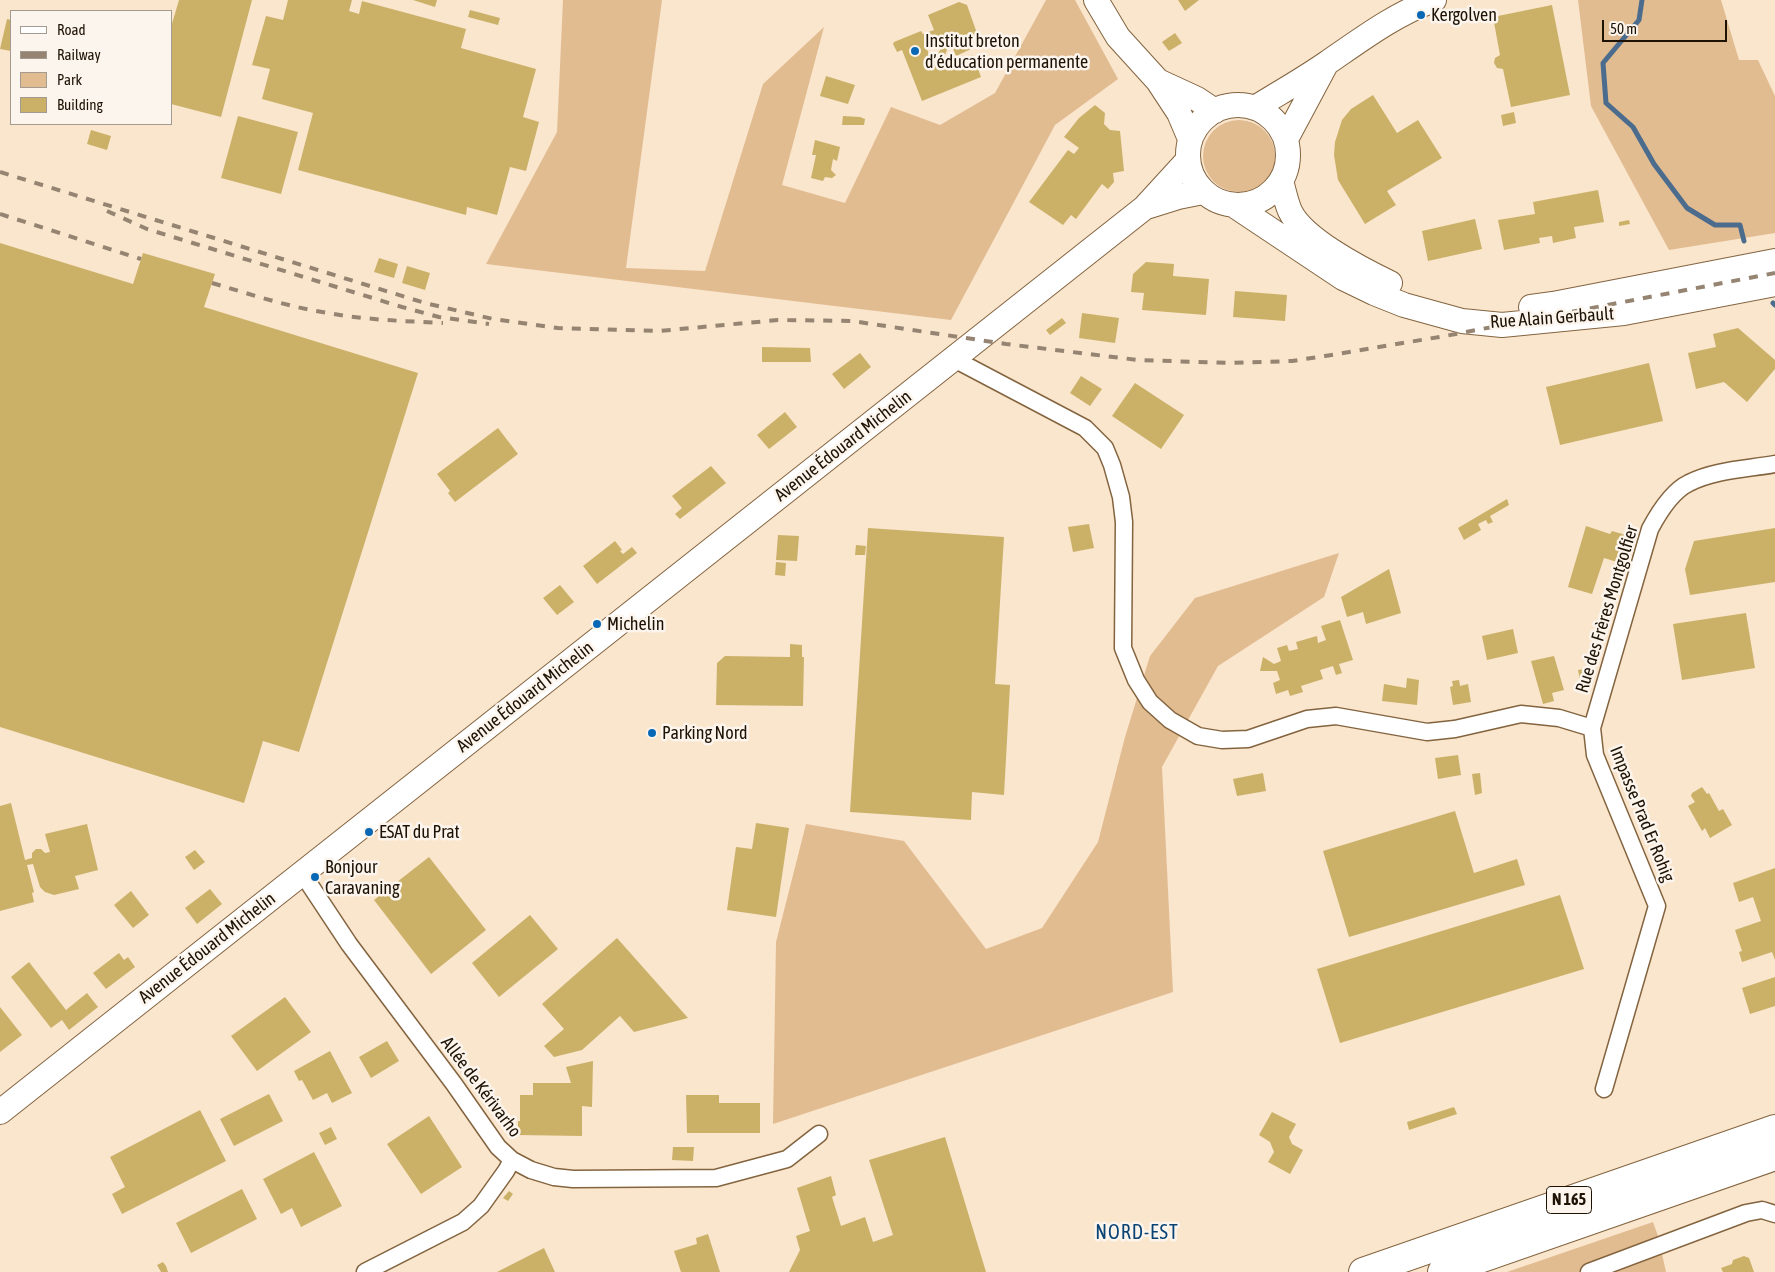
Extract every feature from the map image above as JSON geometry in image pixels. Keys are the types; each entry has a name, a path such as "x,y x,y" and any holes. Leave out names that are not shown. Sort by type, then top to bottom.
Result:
{"highway":[{"name":"N 165","path":"1363,1272 1775,1129"},
{"name":"N 165","path":"1442,1272 1775,1156"}],"main road":[{"path":"1096,0 1118,37 1158,81 1179,113 1189,150 1192,178 1203,192 1212,199 1235,206 1249,205 1262,200 1273,192 1282,181 1287,168 1288,153 1286,139 1279,126 1268,115 1255,108 1242,105 1228,106 1204,118 1196,128 1189,150"},
{"path":"1255,108 1328,63 1348,47 1398,16 1414,7 1434,0"},
{"path":"1286,139 1328,63"},
{"path":"1158,81 1197,99 1215,111"},
{"name":"Avenue Édouard Michelin","path":"0,1112 1144,208 1189,150"},
{"name":"Rue Alain Gerbault","path":"1282,181 1290,210 1304,231 1372,274 1443,304 1492,309 1530,307 1775,261"},
{"name":"Avenue Édouard Michelin","path":"1144,208 1178,197 1203,192"},
{"name":"Rue Alain Gerbault","path":"1235,206 1343,278 1374,293 1404,304 1462,321 1502,325 1624,313 1775,284"}],"street":[{"path":"954,359 1085,428 1105,448 1121,497 1124,522 1123,648 1136,680 1150,702 1170,720 1198,736 1222,740 1248,739 1307,718 1336,716 1427,732 1455,729 1521,714 1559,718 1592,728"},
{"name":"Rue des Frères Montgolfier","path":"1592,728 1650,530 1662,507 1687,483 1694,480 1709,475 1775,464"},
{"name":"Impasse Prad Er Rohig","path":"1592,728 1594,754 1657,906 1604,1089"},
{"name":"Allée de Kérivarho","path":"302,873 349,944 454,1084 498,1147 512,1160 531,1170 554,1177 573,1179 716,1178 787,1159 819,1134"},
{"path":"365,1272 463,1222 481,1206 512,1160"},
{"path":"1589,1272 1746,1213 1762,1210 1774,1214"}],"green space":[{"path":"563,0 662,0 626,268 705,271 763,84 824,27 782,185 845,203 891,107 940,125 995,93 1046,0 1075,0 1118,79 1055,125 951,320 486,264 557,132"},
{"path":"1578,0 1721,0 1739,60 1758,60 1775,96 1775,233 1669,250 1591,106"},
{"path":"1239,120 1253,123 1265,130 1272,142 1275,156 1272,170 1265,182 1253,189 1239,192 1225,189 1213,182 1206,170 1203,156 1206,142 1213,130 1225,123"},
{"path":"1339,553 1324,597 1218,666 1162,767 1173,992 773,1124 776,942 806,824 904,841 986,949 1042,928 1098,842 1125,737 1150,656 1195,598"},
{"path":"1653,1222 1666,1272 1507,1272"}],"building":[{"path":"179,0 252,0 221,117 172,104 172,24"},
{"path":"288,0 352,0 349,11 359,14 362,1 466,29 461,48 536,69 523,117 539,122 526,171 510,167 497,215 467,207 466,215 298,170 313,113 262,99 270,69 252,65 266,16 283,20"},
{"path":"413,0 437,0 435,7"},
{"path":"1178,0 1199,0 1185,11"},
{"name":"Institut breton d’éducation permanente","path":"959,2 967,5 978,36 967,40 971,49 956,56 952,46 948,47 942,63 943,67 973,55 981,77 922,101 902,50 897,52 893,44 921,31 923,34 934,30 928,15","holes":["938,42 941,48 935,60 932,61 926,47"]},
{"path":"1552,5 1570,95 1511,107 1503,69 1497,68 1494,63 1495,58 1500,55 1493,17"},
{"path":"470,10 500,18 498,25 468,17"},
{"path":"7,19 10,20 10,51 0,49"},
{"path":"1175,33 1182,43 1169,51 1162,42"},
{"path":"826,76 855,85 848,104 820,96"},
{"path":"1373,95 1397,133 1418,120 1442,158 1387,191 1396,205 1365,224 1338,180 1334,155 1335,142 1342,120 1351,109"},
{"path":"1095,105 1105,113 1104,124 1110,130 1120,131 1124,171 1113,173 1114,182 1108,189 1102,184 1076,219 1071,215 1063,225 1029,202 1068,150 1074,154 1079,148 1064,137 1079,118"},
{"path":"1514,112 1516,123 1503,126 1501,115"},
{"path":"238,116 298,132 281,194 221,178"},
{"path":"843,116 865,119 864,125 842,125"},
{"path":"91,130 111,136 107,150 87,144"},
{"path":"815,140 840,147 837,161 833,159 831,170 836,175 832,178 825,177 823,181 811,178 816,155 812,155"},
{"path":"1598,190 1604,222 1574,227 1576,238 1553,243 1552,236 1539,238 1540,243 1504,250 1498,220 1535,214 1533,202"},
{"path":"1475,219 1482,249 1428,261 1422,231"},
{"path":"1629,220 1630,224 1619,226 1619,222"},
{"path":"0,243 133,284 143,253 215,274 204,307 418,373 299,752 263,741 244,803 0,727"},
{"path":"379,258 398,264 394,278 374,272"},
{"path":"1146,262 1174,264 1173,276 1209,279 1206,315 1142,310 1144,293 1131,292 1133,274"},
{"path":"407,266 430,273 425,290 402,283"},
{"path":"1235,291 1287,295 1285,321 1233,317"},
{"path":"1082,313 1119,318 1115,343 1079,338"},
{"path":"1062,318 1066,323 1050,335 1046,330"},
{"path":"1738,328 1775,360 1775,369 1747,402 1724,382 1696,389 1688,353 1716,347 1713,334"},
{"path":"762,347 810,348 811,362 762,362"},
{"path":"860,353 871,367 844,389 832,374"},
{"path":"1649,363 1663,421 1560,445 1546,387"},
{"path":"1081,376 1102,389 1090,406 1070,393"},
{"path":"1135,383 1184,415 1161,449 1112,416"},
{"path":"785,412 797,427 769,449 757,435"},
{"path":"498,428 518,454 455,502 448,493 450,491 437,474"},
{"path":"711,466 726,483 680,519 675,514 682,508 672,496"},
{"path":"1507,499 1509,505 1490,516 1493,522 1488,524 1486,520 1478,524 1481,530 1464,540 1458,528"},
{"path":"1089,524 1094,548 1073,552 1068,527"},
{"path":"1586,526 1610,534 1612,531 1626,535 1617,562 1604,558 1592,594 1568,587"},
{"path":"868,528 1004,537 995,684 1010,685 1004,795 972,792 971,820 850,812"},
{"path":"1775,528 1775,582 1690,595 1685,569 1694,541"},
{"path":"778,535 799,536 797,561 776,560"},
{"path":"615,541 623,554 632,547 637,553 597,584 583,566"},
{"path":"856,545 866,546 865,555 855,555"},
{"path":"776,562 786,563 785,576 775,575"},
{"path":"1389,569 1401,613 1366,624 1363,612 1347,617 1341,597"},
{"path":"560,585 574,602 557,615 543,598"},
{"path":"1746,613 1755,668 1682,680 1673,624"},
{"path":"1340,620 1353,660 1339,664 1342,673 1336,675 1333,666 1320,670 1323,679 1301,686 1303,692 1290,696 1288,690 1276,694 1273,683 1280,680 1277,671 1260,671 1263,657 1274,664 1281,661 1277,648 1287,645 1289,651 1298,649 1296,642 1317,636 1318,643 1326,640 1321,626"},
{"path":"1513,629 1518,653 1487,660 1482,636"},
{"path":"790,644 802,645 802,657 804,657 803,706 716,705 717,663 725,656 790,657"},
{"path":"1554,656 1564,690 1552,693 1554,701 1543,704 1531,661"},
{"path":"1585,669 1587,677 1580,679 1578,670"},
{"path":"1407,678 1419,680 1417,705 1382,701 1384,684 1406,688"},
{"path":"1459,680 1460,686 1468,684 1471,702 1453,705 1450,687 1453,686 1452,681"},
{"path":"1458,755 1461,775 1438,779 1435,758"},
{"path":"1263,773 1266,791 1237,796 1233,779"},
{"path":"1480,773 1482,793 1475,795 1472,774"},
{"path":"1702,787 1707,794 1709,793 1719,811 1723,809 1732,825 1710,838 1705,828 1702,831 1688,806 1695,802 1691,796 1692,793"},
{"path":"11,803 25,860 32,858 32,853 36,849 41,849 45,853 50,852 45,834 87,824 98,870 75,876 79,889 54,895 45,892 40,887 33,864 27,865 34,892 32,893 34,902 0,911 0,806"},
{"path":"1455,811 1474,873 1517,859 1525,885 1349,937 1323,851"},
{"path":"756,823 789,828 776,917 727,910 736,847 752,849"},
{"path":"195,850 205,862 194,870 185,857"},
{"path":"429,857 486,930 431,974 374,900"},
{"path":"1775,868 1775,960 1772,952 1742,962 1739,952 1742,951 1735,930 1761,921 1753,897 1739,902 1733,883"},
{"path":"210,889 222,904 197,924 185,908"},
{"path":"131,891 149,915 133,928 114,905"},
{"path":"1560,895 1584,969 1340,1043 1317,969"},
{"path":"530,915 558,949 499,997 472,963"},
{"path":"617,938 688,1018 634,1032 620,1016 582,1050 554,1057 544,1046 564,1029 542,1004"},
{"path":"119,953 124,960 128,957 135,967 106,989 93,973"},
{"path":"29,962 66,1010 87,993 98,1007 69,1030 62,1020 51,1028 11,977"},
{"path":"1775,977 1775,1006 1750,1014 1742,988"},
{"path":"285,997 311,1032 257,1071 231,1036"},
{"path":"0,1007 22,1035 0,1052"},
{"path":"387,1041 399,1061 371,1078 359,1057"},
{"path":"330,1051 352,1093 332,1103 327,1093 313,1100 302,1080 299,1081 294,1071"},
{"path":"593,1061 592,1107 582,1106 582,1136 518,1135 520,1095 533,1095 533,1083 571,1083 566,1067"},
{"path":"269,1094 283,1121 234,1146 220,1119"},
{"path":"686,1095 719,1095 719,1103 760,1103 760,1133 687,1133"},
{"path":"1454,1107 1457,1114 1409,1130 1407,1122"},
{"path":"200,1110 226,1161 122,1214 112,1194 125,1187 110,1157"},
{"path":"1272,1112 1296,1124 1289,1137 1292,1144 1303,1150 1290,1174 1268,1162 1274,1152 1270,1142 1259,1135"},
{"path":"429,1116 462,1167 421,1194 387,1144"},
{"path":"331,1127 337,1139 325,1145 319,1133"},
{"path":"945,1137 986,1272 789,1272 800,1250 796,1236 810,1231 797,1188 831,1176 836,1195 832,1197 841,1226 865,1217 873,1242 893,1235 869,1160"},
{"path":"673,1147 694,1147 693,1161 672,1160"},
{"path":"314,1152 342,1206 301,1227 292,1208 281,1214 263,1179"},
{"path":"242,1189 257,1219 191,1253 176,1223"},
{"path":"509,1191 513,1194 508,1201 503,1198"},
{"path":"708,1234 720,1272 681,1272 674,1251 697,1244 696,1238"},
{"path":"544,1248 555,1272 497,1272"},
{"path":"1744,1256 1749,1258 1754,1272 1723,1272 1721,1268 1732,1264 1733,1260"},
{"path":"163,1262 168,1272 161,1272 157,1265"}],"waterway":[{"path":"1642,0 1639,20 1603,63 1606,103 1633,127 1654,164 1687,208 1715,225 1740,225 1744,241"}],"railway":[{"path":"0,172 425,303 493,319 558,328 659,331 778,320 852,321 1006,344 1138,360 1230,363 1292,361 1445,336 1775,273"},
{"path":"107,211 147,229 402,307 439,317 489,324"},
{"path":"0,214 141,259"},
{"path":"212,283 269,300 313,310 371,319 443,323"}],"place":[{"name":"Kergolven","path":"1421,15"},
{"name":"Institut breton d’éducation permanente","path":"915,51"},
{"name":"Michelin","path":"597,624"},
{"name":"Parking Nord","path":"652,733"},
{"name":"ESAT du Prat","path":"369,832"},
{"name":"Bonjour Caravaning","path":"315,877"}],"district":[{"name":"NORD-EST","path":"1137,1233"}]}
